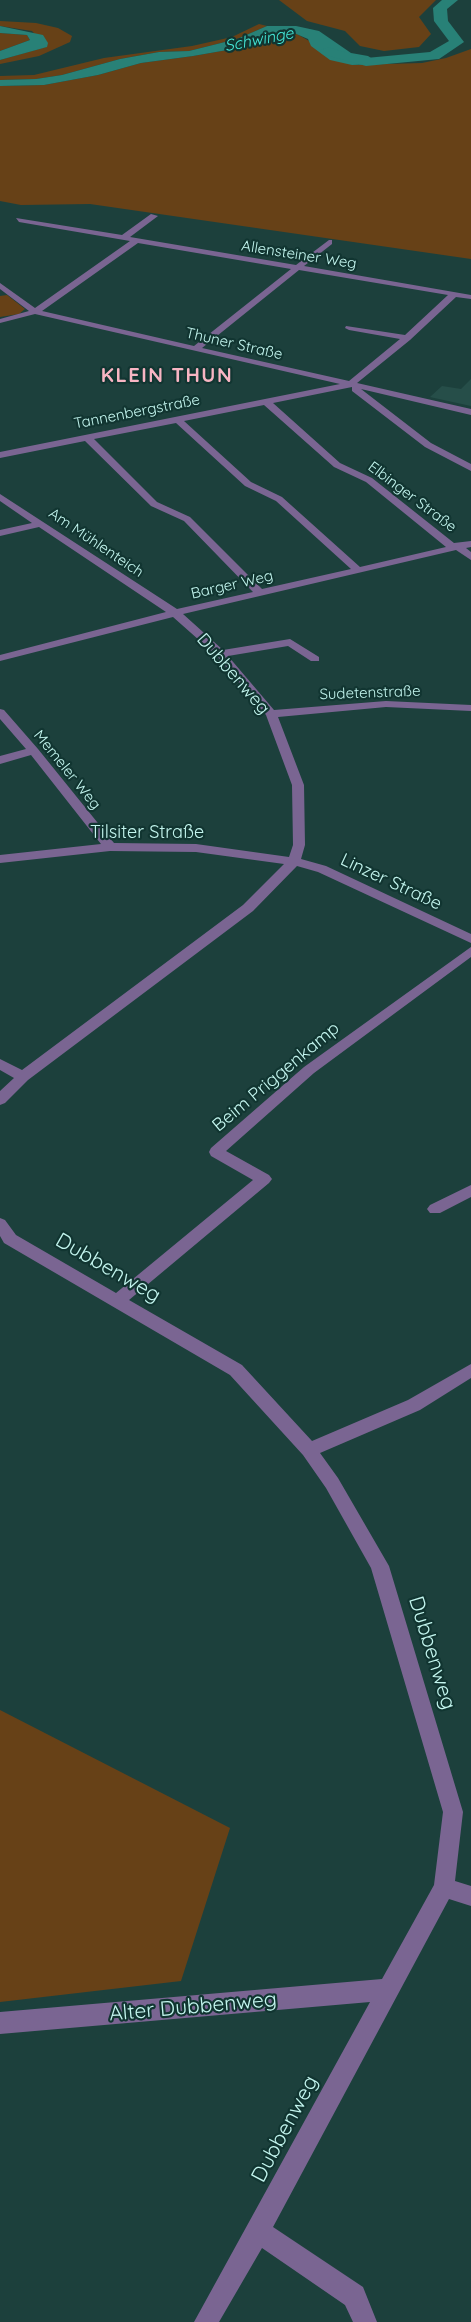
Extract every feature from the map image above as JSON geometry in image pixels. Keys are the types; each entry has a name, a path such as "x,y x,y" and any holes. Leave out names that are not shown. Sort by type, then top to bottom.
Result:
{"street":[{"path":"122,239 154,216"},
{"name":"Allensteiner Weg","path":"19,220 471,297"},
{"path":"0,321 35,312 135,241"},
{"path":"195,349 329,243"},
{"name":"Thuner Straße","path":"0,285 35,312 471,412"},
{"path":"454,294 407,338 350,385 428,445 460,460 471,468"},
{"path":"349,328 407,338"},
{"name":"Tannenbergstraße","path":"0,455 350,385"},
{"name":"Elbinger Straße","path":"266,402 337,465 369,480 450,545 458,547 471,557"},
{"path":"177,419 248,484 279,499 358,570"},
{"path":"87,437 154,504 187,519 260,594"},
{"name":"Am Mühlenteich","path":"0,497 175,614"},
{"path":"0,533 41,524"},
{"name":"Barger Weg","path":"0,658 471,544"},
{"name":"Dubbenweg","path":"175,614 221,654 270,714 298,785 299,845 294,861"},
{"path":"221,654 290,642 315,660"},
{"name":"Sudetenstraße","path":"270,714 386,704 471,708"},
{"name":"Memeler Weg","path":"0,712 34,751 110,848"},
{"path":"0,759 34,751"},
{"name":"Tilsiter Straße","path":"0,860 110,848 196,848 294,861"},
{"path":"0,1100 23,1077 249,908 294,861"},
{"name":"Linzer Straße","path":"294,861 322,869 471,939"},
{"name":"Beim Priggenkamp","path":"117,1301 264,1179 216,1152 309,1070 471,951"},
{"path":"0,1064 23,1077"},
{"path":"435,1209 471,1190"},
{"name":"Dubbenweg","path":"0,1224 10,1239 236,1370 309,1450 332,1483 380,1566 453,1812 444,1887 422,1930 386,1990 258,2231 206,2322"},
{"path":"309,1450 414,1405 471,1370"},
{"path":"444,1887 471,1896"},
{"name":"Alter Dubbenweg","path":"0,2023 386,1990"},
{"path":"258,2231 354,2296 365,2322"}],"shaded area":[{"path":"279,0 436,0 419,17 431,34 419,47 384,51 360,46 345,31 307,21"},
{"path":"0,21 36,23 58,28 72,36 70,42 39,56 0,64 0,60 46,47 32,31 0,26"},
{"path":"259,24 267,26 237,39 189,51 159,52 120,59 62,75 36,79 0,80 0,76 34,75 104,58 192,46 232,37"},
{"path":"0,33 27,35 30,40 0,51"},
{"path":"295,33 352,65 422,63 471,49 471,259 90,204 21,205 0,201 0,86 44,85 98,75 141,63 256,45 275,36"},
{"path":"7,295 25,309 19,314 0,317 0,296"},
{"path":"471,379 471,406 430,397 442,386 461,389"},
{"path":"0,1710 230,1828 181,1981 0,2002"}],"water":[{"path":"0,26 43,35 48,43 47,47 0,60 0,51 30,40 27,35 0,33"},
{"path":"267,26 296,26 319,31 351,53 368,56 380,64 352,65 330,60 311,46 308,39 294,33 275,36 256,45 141,63 98,75 44,85 0,86 0,80 36,79 62,75 120,59 159,52 189,51 237,39"}],"waterway":[{"name":"Schwinge","path":"327,51 366,62 434,56 457,42 441,21 440,8 451,0"}],"district":[{"name":"KLEIN THUN","path":"167,376"}]}
